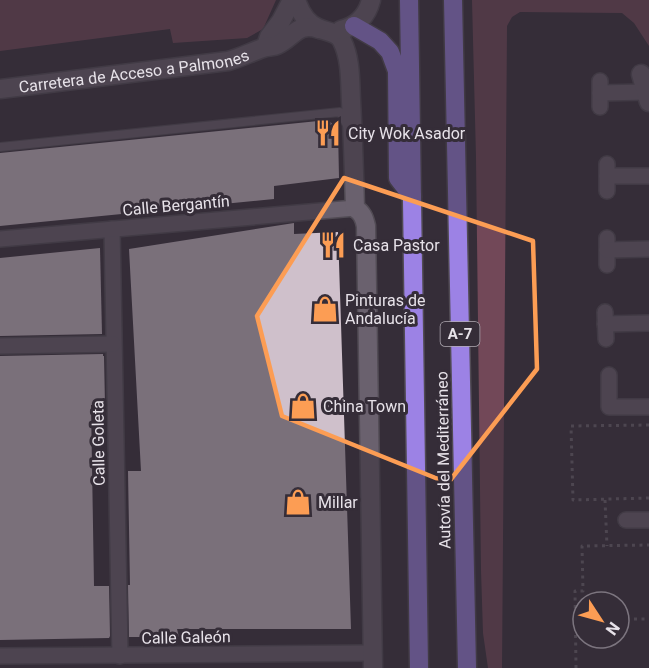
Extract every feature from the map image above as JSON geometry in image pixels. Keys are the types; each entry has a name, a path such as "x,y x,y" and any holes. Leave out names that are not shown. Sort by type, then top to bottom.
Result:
{"highway":[{"name":"Autovía del Mediterráneo","path":"409,0 419,668"},
{"name":"Autovía del Mediterráneo","path":"453,0 467,668"},
{"path":"354,26 380,41 390,52 397,71 398,178 412,196"}],"street":[{"path":"294,0 304,18 311,24 338,35 342,40 349,66 355,208 361,212 366,226 373,661"},
{"name":"Carretera de Acceso a Palmones","path":"266,46 269,37 274,33 294,0"},
{"path":"354,26 366,12 370,0"},
{"name":"Carretera de Acceso a Palmones","path":"0,89 228,61 266,46 276,46 302,27 337,31 354,26"},
{"path":"600,94 645,89"},
{"path":"607,177 649,176"},
{"name":"Calle Bergantín","path":"0,239 355,208"},
{"name":"Calle Goleta","path":"112,229 120,656"},
{"path":"607,251 649,249"},
{"path":"605,325 649,323"},
{"path":"0,346 113,344"},
{"path":"609,375 609,407 649,407"},
{"path":"626,520 649,520"},
{"name":"Calle Galeón","path":"0,656 373,661"}],"lane":[{"path":"0,147 340,112 353,137"}],"path":[{"path":"649,424 571,426 573,500 649,498"},
{"path":"605,499 607,546"},
{"path":"583,590 582,546 649,545"},
{"path":"631,619 649,619"},
{"path":"576,650 576,668"}],"highlighted area":[{"path":"344,178 533,241 537,369 448,483 282,416 257,316"}],"shaded area":[{"path":"0,0 276,0 263,29 247,38 173,43 170,29 0,51"},
{"path":"472,0 649,0 649,46 634,23 622,13 520,12 512,17 507,26 502,668 488,668 483,633"}],"building":[{"path":"328,120 338,129 339,178 274,186 274,199 0,226 0,153"},
{"path":"294,223 294,234 338,232 351,629 177,629 179,637 129,637 128,471 141,471 129,249"},
{"path":"100,248 102,334 0,336 0,258"},
{"path":"103,354 105,405 91,405 94,586 109,586 110,636 109,638 0,640 0,356"}],"place":[{"name":"City Wok Asador","path":"328,133"},
{"name":"Casa Pastor","path":"333,245"},
{"name":"Pinturas de Andalucía","path":"325,309"},
{"name":"China Town","path":"303,406"},
{"name":"Millar","path":"298,502"}]}
